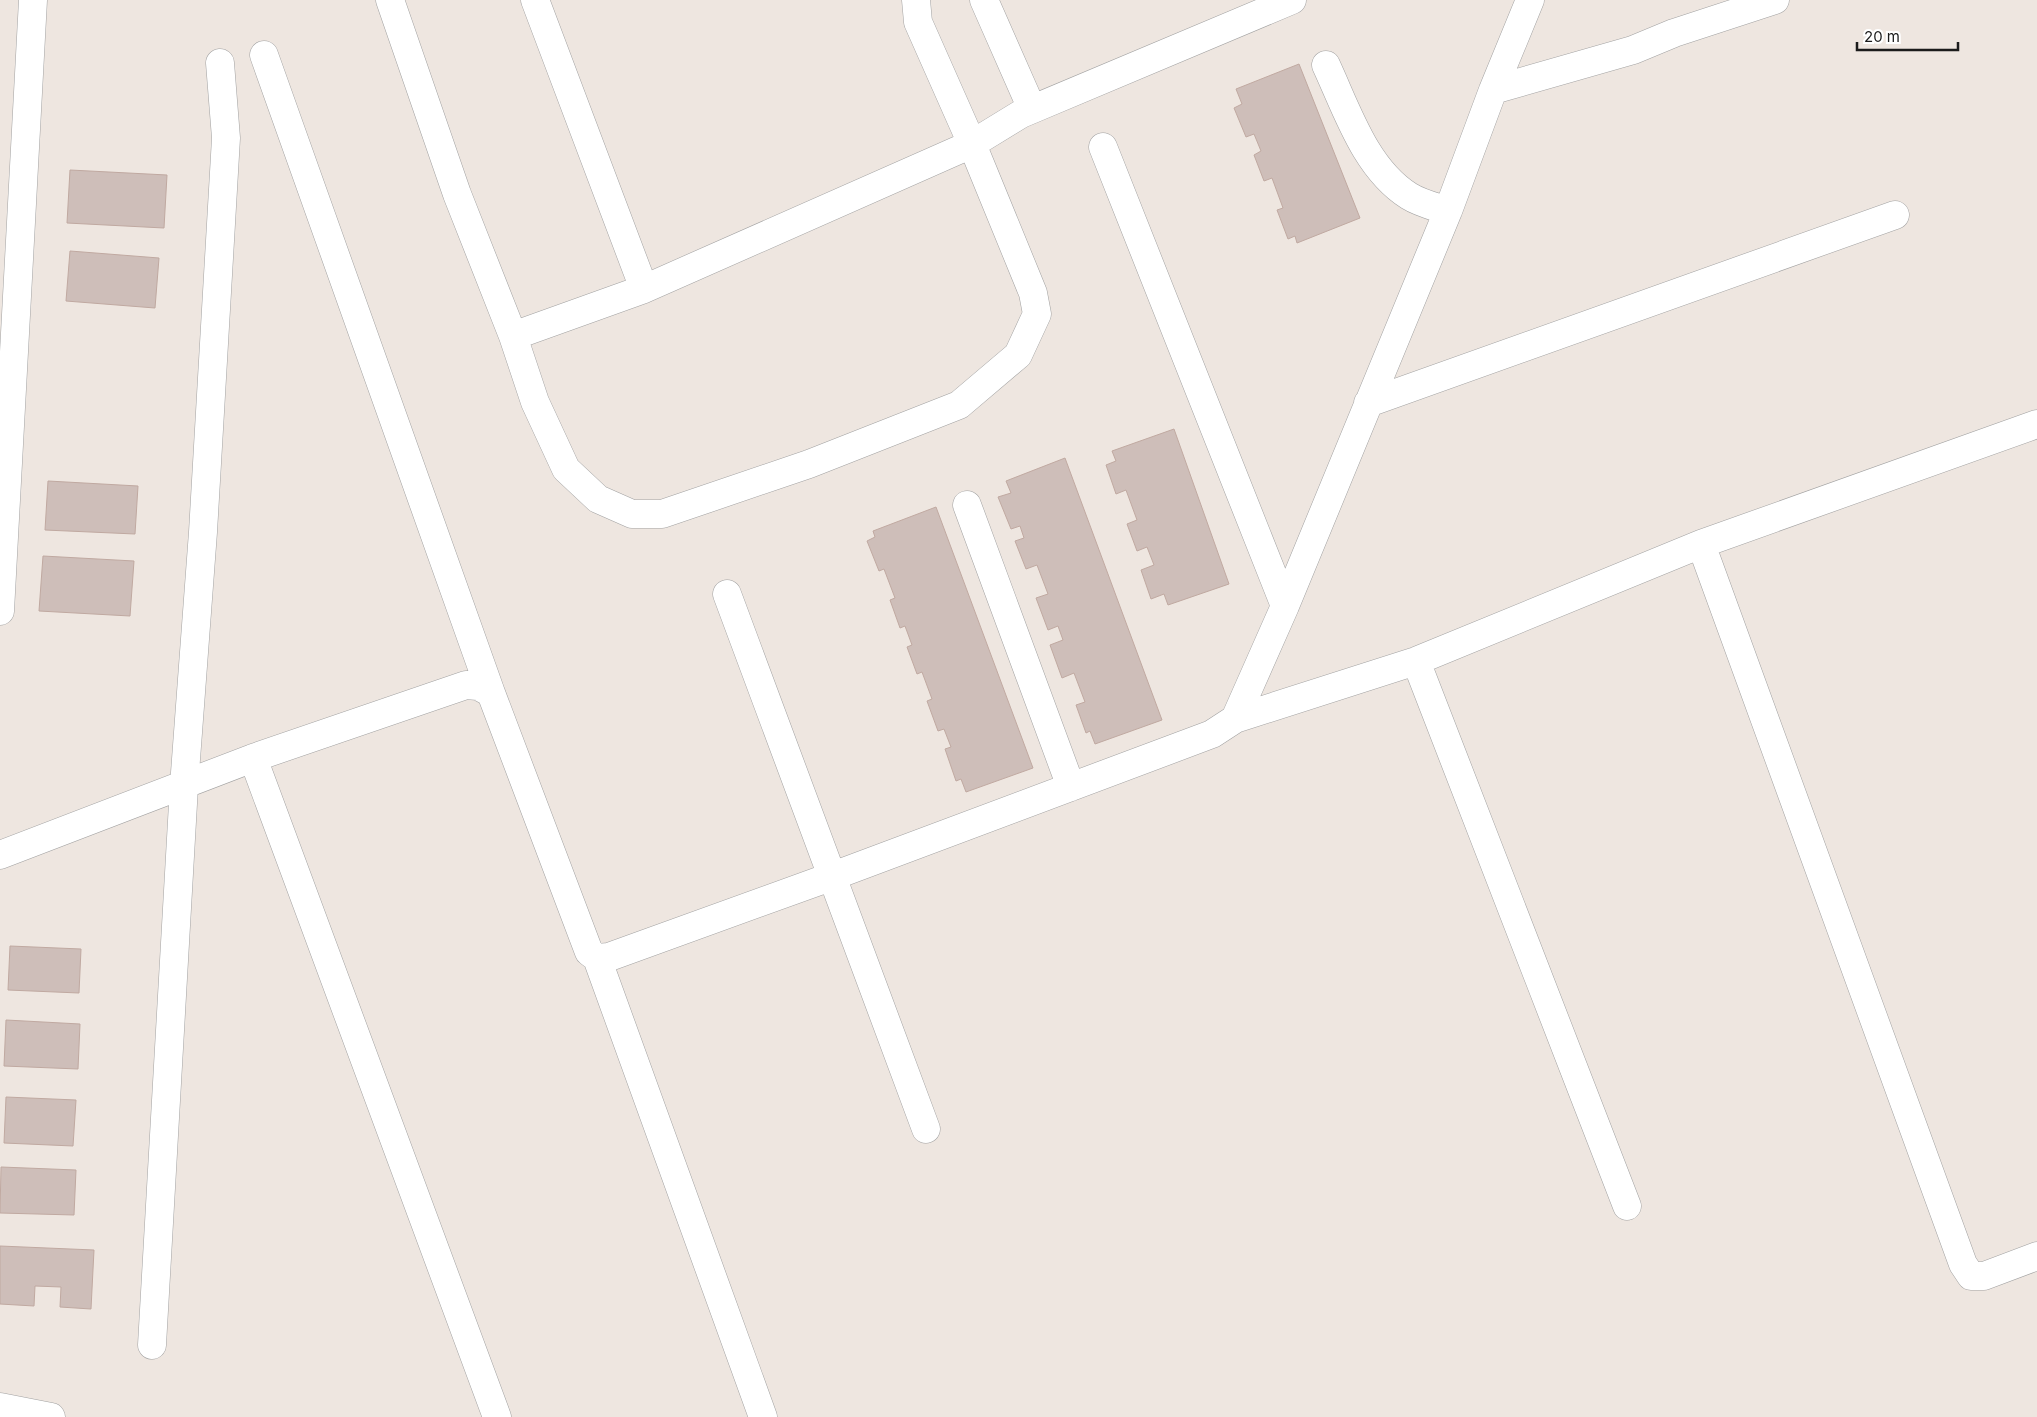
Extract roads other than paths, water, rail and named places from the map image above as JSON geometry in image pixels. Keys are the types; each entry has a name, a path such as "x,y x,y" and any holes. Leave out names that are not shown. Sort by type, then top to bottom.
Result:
{"street":[{"path":"0,611 33,0"},
{"path":"390,0 457,194 513,336 535,402 566,469 598,499 632,514 662,514 809,464 913,424 959,405 989,382 1018,355 1037,314 1033,294 972,144 918,22 916,0"},
{"path":"535,0 644,288"},
{"path":"984,0 1032,109"},
{"path":"513,336 644,288 972,144 1032,109 1292,0"},
{"path":"1234,719 1285,606 1448,211 1493,90 1530,0"},
{"path":"1493,90 1633,50 1775,0"},
{"path":"264,55 491,693 588,952 597,958 763,1417"},
{"path":"152,1344 184,786 203,532 226,138 220,63"},
{"path":"1326,65 1368,153 1388,179 1410,197 1448,211"},
{"path":"1103,146 1285,606"},
{"path":"1368,403 1895,215"},
{"path":"597,958 609,957 1071,787 1212,734 1234,719 1416,661 1700,544 2037,424"},
{"path":"967,505 1071,787"},
{"path":"1700,544 1963,1264 1971,1276 1984,1276 2037,1256"},
{"path":"727,594 926,1129"},
{"path":"1416,661 1627,1206"},
{"path":"0,856 252,758 466,686 478,686 491,693"},
{"path":"252,758 497,1417"},
{"path":"0,1407 51,1417"}]}
